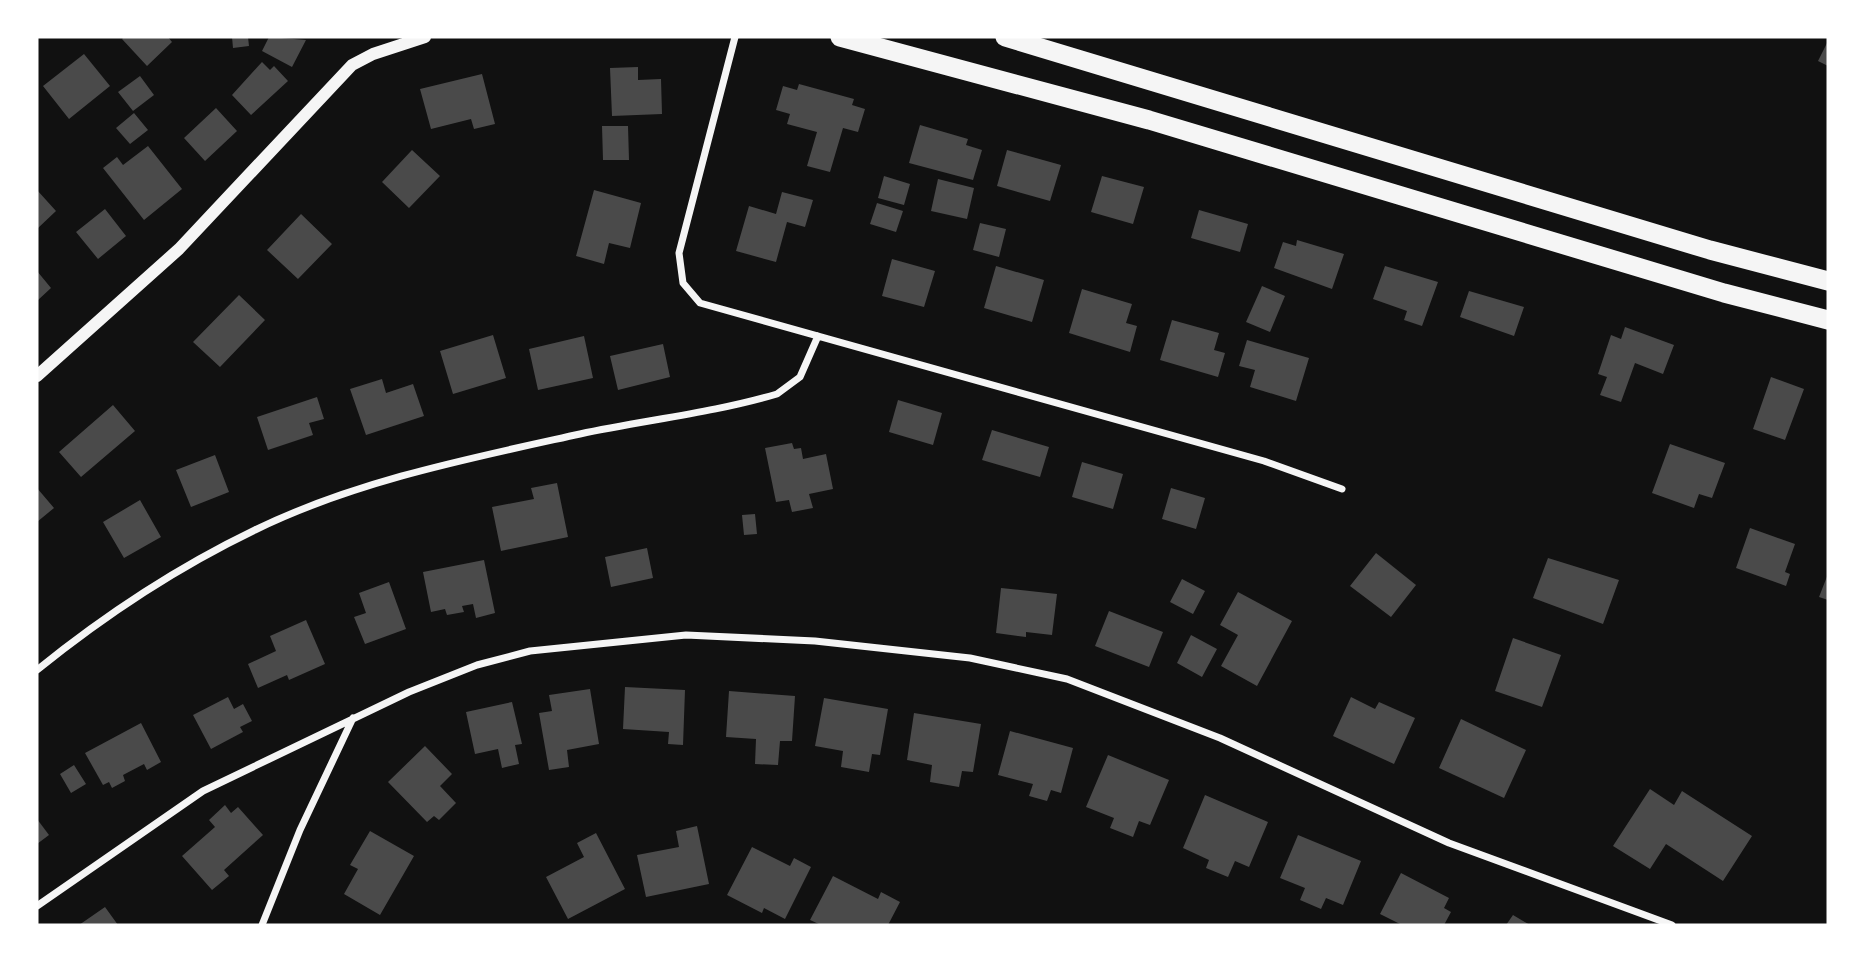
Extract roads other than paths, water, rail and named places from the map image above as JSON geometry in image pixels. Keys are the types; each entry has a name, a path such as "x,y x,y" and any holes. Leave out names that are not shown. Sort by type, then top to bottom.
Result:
{"highway":[{"path":"841,37 1149,120 1724,293 1827,321"},
{"path":"1005,37 1698,246 1828,281"}],"street":[{"path":"37,376 179,248 344,73 362,59 425,37"},
{"path":"736,37 679,253 680,275 693,298 707,307 1264,461 1342,489"},
{"path":"37,670 105,616 177,570 257,529 340,497 418,473 581,434 777,394 800,377 818,336"},
{"path":"37,906 203,791 354,716 477,665 530,651 685,635 815,640 970,658 1067,679 1220,738 1449,844 1672,925"},
{"path":"262,925 300,830 354,716"},
{"path":"1638,925 1643,915"}]}
